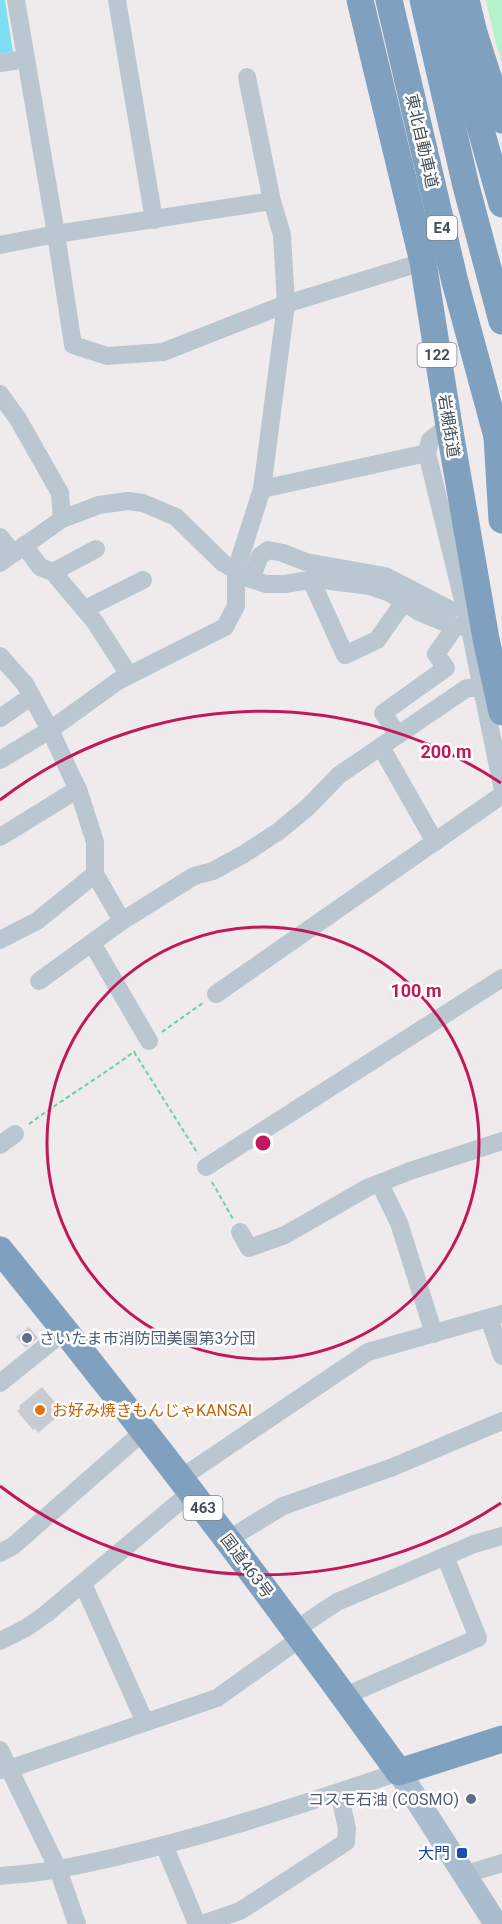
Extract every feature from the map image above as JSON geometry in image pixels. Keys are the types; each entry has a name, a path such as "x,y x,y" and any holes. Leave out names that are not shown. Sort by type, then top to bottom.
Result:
{"highway":[{"name":"岩槻街道","path":"360,0 423,262 448,426 486,639 502,712"},
{"name":"東北自動車道","path":"389,0 455,282 499,445 502,520"},
{"name":"東北自動車道","path":"423,0 466,186 502,321"},
{"path":"444,0 502,204"},
{"path":"466,0 474,33 502,120"},
{"name":"国道463号","path":"2,1257 66,1330 186,1485 345,1696 399,1772"},
{"path":"399,1772 502,1739"}],"main road":[{"path":"399,1772 466,1874 491,1922"}],"street":[{"path":"16,0 73,345 107,356 163,352 286,304 423,262"},
{"path":"117,0 154,220"},
{"path":"0,63 26,59"},
{"path":"0,760 50,730 118,681 225,627 236,606 262,489 286,304 282,235 272,201 247,77"},
{"path":"0,245 56,234 272,201"},
{"path":"0,394 18,419 60,493 62,519"},
{"path":"448,426 430,440 428,453 458,621 482,688 502,786"},
{"path":"262,489 428,453"},
{"path":"12,554 62,519 107,503 128,501 143,503 176,517 223,563 243,575 266,584 311,580 370,586 390,593 419,612 458,621"},
{"path":"0,537 12,554 53,573 95,622 129,675"},
{"path":"53,573 96,549"},
{"path":"243,575 267,550 283,553 306,562 385,576 458,621"},
{"path":"85,609 143,580"},
{"path":"311,580 345,655 377,640 404,602"},
{"path":"398,735 383,713 446,668 436,654 458,621"},
{"path":"0,656 26,684 78,789 95,842 95,874 122,921"},
{"path":"39,981 122,921 195,876 213,871 279,831 339,775 467,688 482,688"},
{"path":"0,718 32,696"},
{"path":"381,747 435,842"},
{"path":"0,837 78,789"},
{"path":"216,994 502,795"},
{"path":"0,940 37,921 95,874"},
{"path":"92,943 149,1041"},
{"path":"207,1167 502,978"},
{"path":"0,1145 15,1134"},
{"path":"240,1232 249,1248 285,1235 367,1188 410,1171 502,1141"},
{"path":"380,1184 399,1223 434,1334"},
{"path":"0,1641 26,1628 83,1584 186,1485 368,1352 495,1316 502,1356"},
{"path":"0,1383 66,1330"},
{"path":"227,1540 263,1516 283,1506 393,1467 502,1421"},
{"path":"0,1553 14,1546 144,1431"},
{"path":"5,1769 217,1698 337,1602 445,1556 502,1536"},
{"path":"345,1696 478,1638 445,1556"},
{"path":"83,1584 145,1722"},
{"path":"0,1750 5,1769 58,1869 78,1924"},
{"path":"0,1876 58,1869 164,1845 399,1772"},
{"path":"202,1924 240,1911 346,1842 347,1828 339,1792"},
{"path":"164,1845 197,1924"},
{"path":"466,1874 502,1863"}],"path":[{"path":"15,1134 216,994"},
{"path":"134,1052 207,1167 206,1170 240,1232"}],"green space":[{"path":"486,0 502,0 502,62 497,48"}],"water":[{"path":"0,0 5,0 13,52 0,54"}],"building":[{"path":"29,1327 38,1338 26,1348 16,1337"},
{"path":"42,1387 63,1412 38,1433 17,1411 20,1409 19,1406"}],"place":[{"name":"さいたま市消防団美園第3分団","path":"27,1338"},
{"name":"お好み焼きもんじゃKANSAI","path":"40,1410"},
{"name":"コスモ石油 (COSMO)","path":"471,1799"},
{"name":"大門","path":"462,1853"}]}
